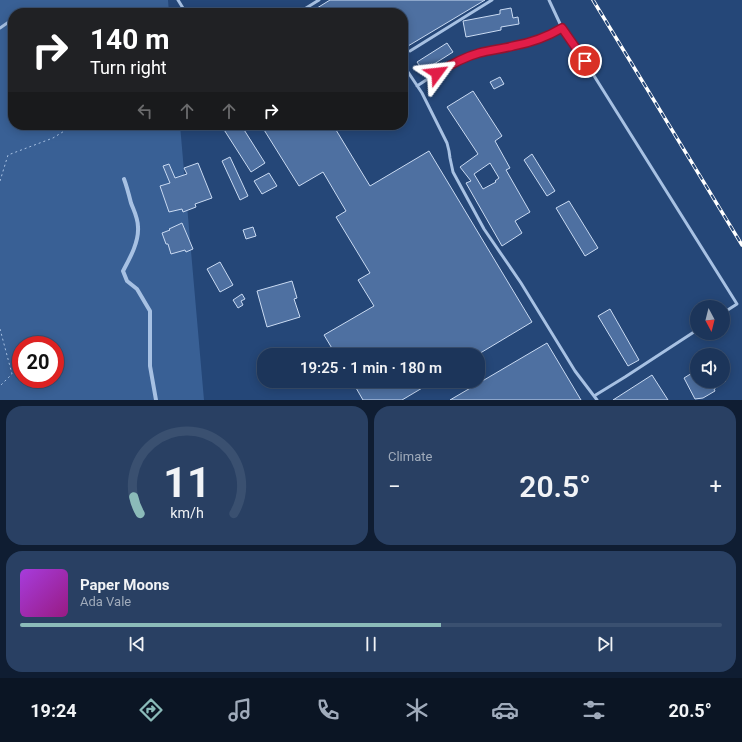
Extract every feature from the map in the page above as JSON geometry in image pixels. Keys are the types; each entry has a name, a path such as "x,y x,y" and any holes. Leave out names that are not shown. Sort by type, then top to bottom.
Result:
{"street":[{"path":"124,179 138,228 137,239 130,258 123,271 127,282 136,288 150,311 150,366 156,400"}],"lane":[{"path":"306,8 319,0"},
{"path":"410,51 492,0"},
{"path":"549,0 562,28 576,47 737,304 730,308"},
{"path":"417,86 447,67 465,58 480,53 528,43 552,34 562,28"},
{"path":"408,72 417,86 447,144 453,172 484,229 521,284 575,371 597,400"},
{"path":"594,396 690,334"}],"path":[{"path":"0,181 8,155 53,138 66,130"},
{"path":"0,329 12,374 0,386"}],"shaded area":[{"path":"0,0 168,0 169,8 8,8 8,130 180,130 204,400 0,400"}],"building":[{"path":"330,0 485,0 408,46 408,8 317,8"},
{"path":"511,8 513,18 518,17 519,24 501,27 501,30 466,37 463,21 500,14 500,10"},
{"path":"447,43 453,52 423,71 417,62"},
{"path":"500,77 504,84 494,89 490,82"},
{"path":"473,91 502,136 495,141 510,168 506,170 530,212 515,221 522,233 502,246 466,183 471,181 460,167 478,154 447,107","holes":["490,163 499,178 495,181 496,182 483,189 474,174"]},
{"path":"224,130 244,130 265,163 251,172"},
{"path":"264,130 336,130 370,186 429,151 532,322 485,350 485,348 332,348 324,335 374,306 358,280 370,273 336,217 346,211 323,172 299,186"},
{"path":"532,154 555,191 547,196 524,160"},
{"path":"230,157 248,196 240,200 222,161"},
{"path":"198,163 212,198 195,204 196,207 183,212 182,209 169,212 160,186 170,183 163,166 169,164 175,178 187,174 184,168"},
{"path":"269,173 277,186 262,194 254,181"},
{"path":"569,201 598,248 585,256 556,208"},
{"path":"182,223 193,249 186,252 185,250 171,254 162,233"},
{"path":"253,227 256,236 246,239 243,230"},
{"path":"220,262 233,285 220,292 207,269"},
{"path":"292,281 297,298 294,299 300,317 267,327 257,291"},
{"path":"242,294 245,299 241,301 243,305 238,308 233,300"},
{"path":"610,309 639,360 628,366 598,316"},
{"path":"547,343 581,400 450,400 470,388 485,388 485,379"},
{"path":"690,374 690,388 716,388 714,389 715,391 703,398 695,399 684,378"},
{"path":"652,375 668,400 613,400"},
{"path":"356,388 422,388 402,400 363,400"}],"railway":[{"path":"593,0 742,245"}],"route":[{"path":"437,73 465,58 480,53 528,43 552,34 562,28 585,61"}]}
